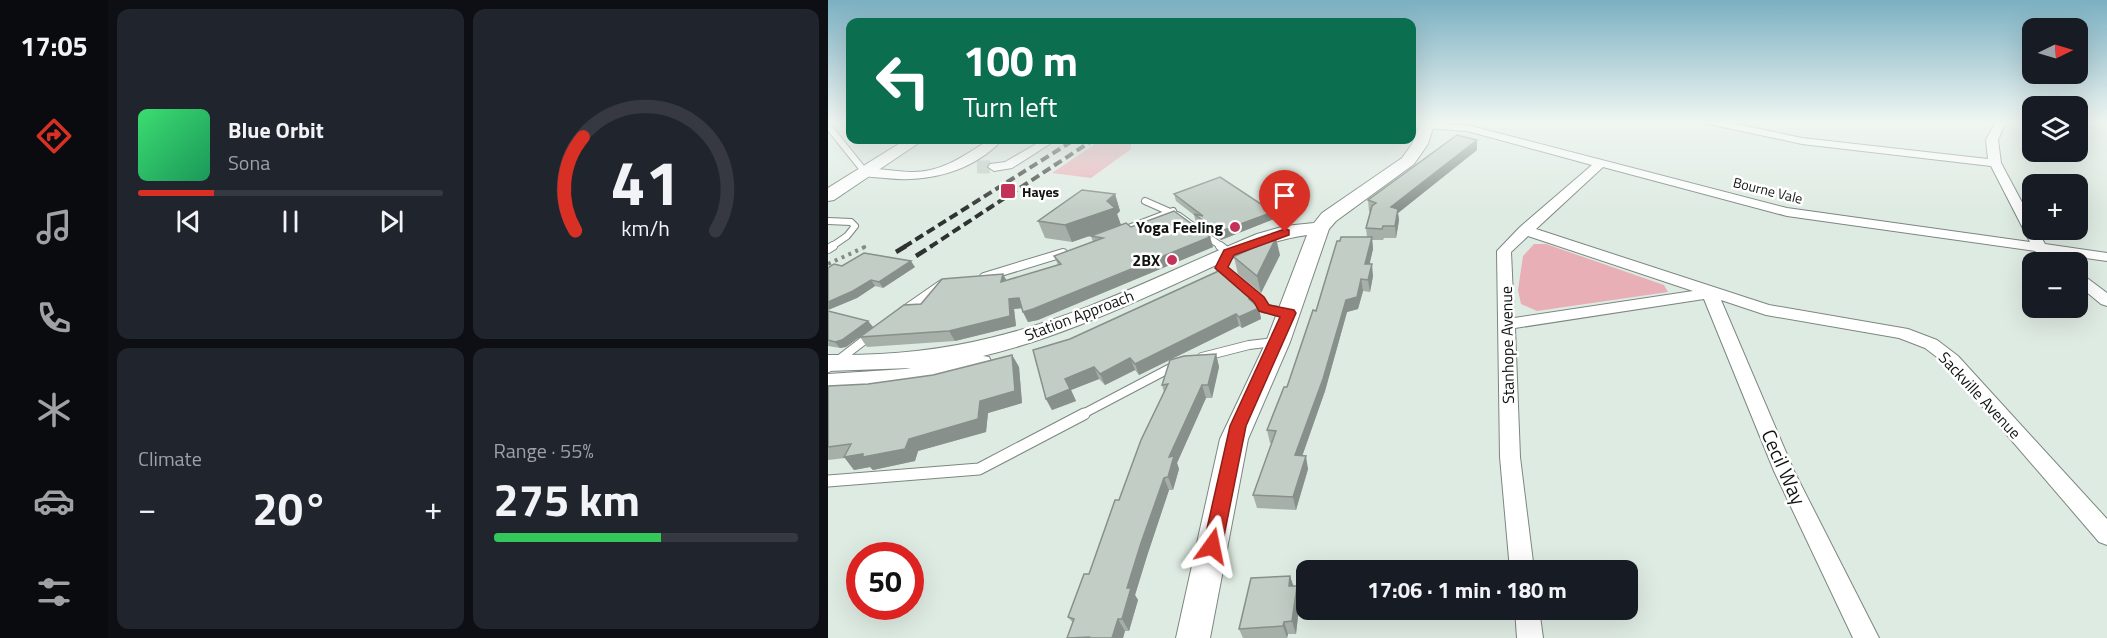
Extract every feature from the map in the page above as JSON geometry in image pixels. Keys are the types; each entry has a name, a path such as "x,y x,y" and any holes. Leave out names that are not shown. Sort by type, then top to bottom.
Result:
{"main road":[{"path":"828,196 898,151"},
{"path":"1193,638 1234,439 1278,342 1317,236 1341,208 1408,160 1415,151"},
{"name":"Station Approach","path":"830,372 890,380 927,375 1010,355 1074,333 1225,260 1317,236"}],"street":[{"path":"946,170 978,151"},
{"path":"1001,168 1031,151"},
{"name":"Bourne Vale","path":"1554,151 1787,212 2107,257"},
{"path":"1888,151 1995,163"},
{"path":"1993,151 1995,163 2040,248 2045,252"},
{"name":"Stanhope Avenue","path":"1521,560 1510,457 1508,324 1504,251 1525,230 1569,195 1601,163"},
{"path":"865,172 915,177 946,170 977,167"},
{"name":"Sackville Avenue","path":"1525,230 1766,310 1902,333 1931,344 1952,360 2107,535"},
{"path":"2088,286 2107,301"},
{"name":"Sackville Avenue","path":"1508,324 1710,293"},
{"name":"Cecil Way","path":"1710,293 1784,471 1866,638"},
{"path":"1528,620 1530,638"}],"lane":[{"path":"848,151 865,172"},
{"path":"1145,201 1173,211 1225,260 1259,300 1263,308 1289,313"},
{"path":"1121,231 1173,211"},
{"path":"828,222 851,222 855,226 847,236 828,249"},
{"path":"972,279 1011,270 1070,251"},
{"path":"899,314 948,282"},
{"path":"830,372 881,327"},
{"path":"828,481 979,469 1165,369 1249,345 1278,342"}],"path":[{"path":"828,264 846,258 867,246"},
{"path":"846,258 855,260"}],"shaded area":[{"path":"1085,151 1129,151 1091,178 1052,173"},
{"path":"1534,244 1546,244 1664,285 1668,292 1537,311 1521,304 1518,290 1523,256"}],"building":[{"path":"1435,151 1463,151 1391,207 1398,209 1395,226 1383,226 1382,229 1366,228 1372,206 1376,203 1368,200"},
{"path":"1220,177 1273,212 1219,232 1194,214 1203,216 1174,194"},
{"path":"1082,190 1115,194 1107,201 1115,208 1065,225 1038,221"},
{"path":"1174,211 1210,237 1033,309 1023,312 1019,298 1009,299 1010,316 949,331 860,337 904,305 921,304 942,279 1003,274 1001,282 1061,264 1054,256 1103,238 1091,236 1126,223 1131,227"},
{"path":"1341,237 1372,237 1365,264 1372,264 1368,280 1361,279 1357,297 1346,300 1323,379 1295,455 1306,456 1293,497 1253,495 1276,431 1267,430 1284,387 1287,387 1313,310 1316,311 1337,241 1340,241"},
{"path":"1276,238 1257,276 1234,257 1235,256"},
{"path":"864,253 911,261 879,282 871,280 828,302 828,268 834,264 842,266"},
{"path":"1223,269 1251,293 1253,297 1249,299 1259,308 1239,317 1236,314 1135,364 1130,358 1100,374 1094,367 1065,379 1070,389 1046,399 1033,350 1070,339"},
{"path":"828,311 868,321 842,340 835,342 828,340"},
{"path":"1216,354 1208,385 1202,385 1169,457 1174,456 1168,477 1164,478 1141,543 1127,588 1131,588 1122,619 1118,619 1112,638 1067,638 1074,619 1068,617 1084,574 1089,574 1115,500 1119,500 1141,440 1168,384 1162,385 1170,360 1184,356"},
{"path":"1012,355 1015,391 980,401 978,419 909,439 905,449 863,457 863,454 844,457 851,444 828,447 828,386 868,384 933,375"},
{"path":"1290,576 1289,586 1296,586 1292,621 1284,622 1283,626 1239,629 1251,578"}],"tunnel":[{"path":"977,167 994,167"}],"railway":[{"path":"904,247 1057,151"},
{"path":"930,247 1077,151"},
{"path":"896,252 906,246"},
{"path":"916,256 932,246"}],"place":[{"name":"Hayes","path":"1008,191"},
{"name":"Yoga Feeling","path":"1235,227"},
{"name":"2BX","path":"1172,260"}],"route":[{"path":"1212,546 1238,426 1278,342 1289,313 1263,308 1259,300 1221,268 1229,253 1285,232"}]}
